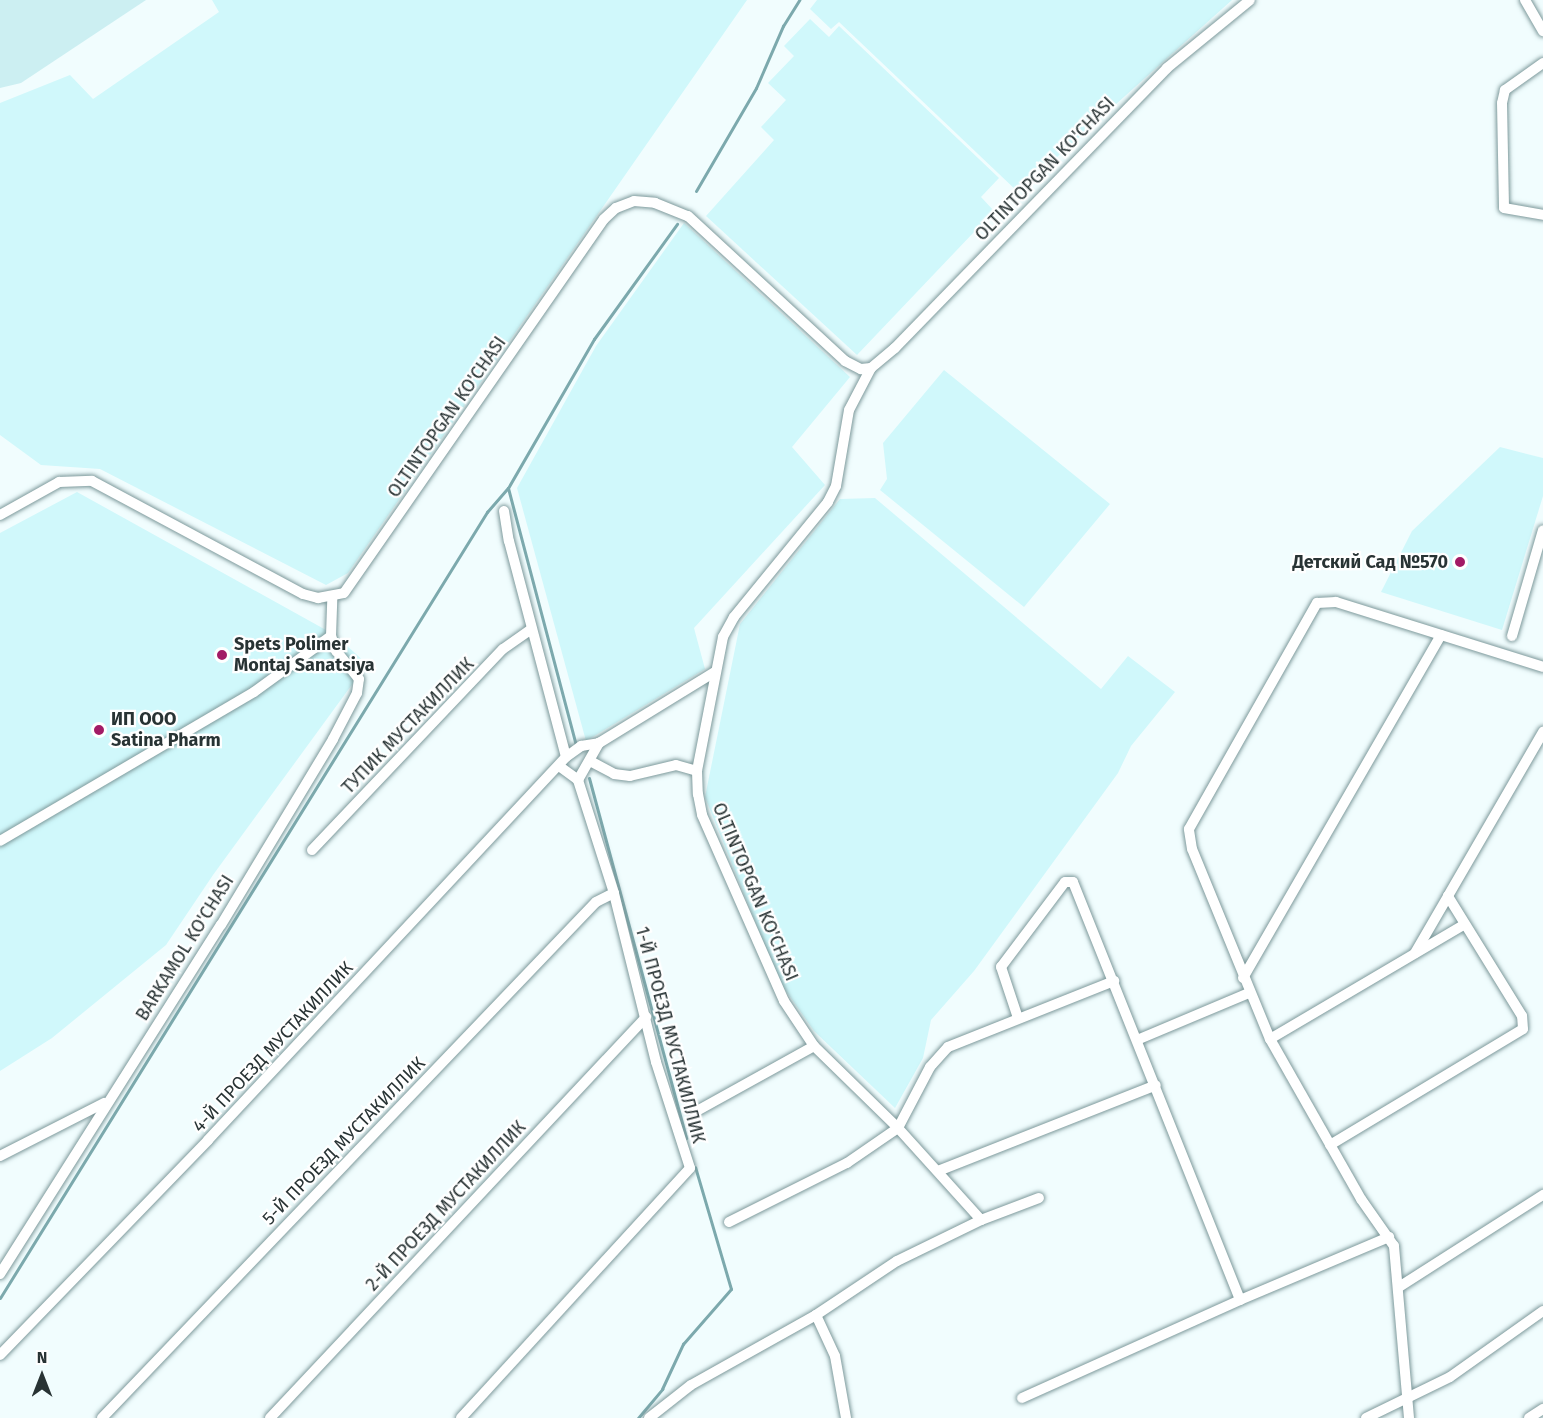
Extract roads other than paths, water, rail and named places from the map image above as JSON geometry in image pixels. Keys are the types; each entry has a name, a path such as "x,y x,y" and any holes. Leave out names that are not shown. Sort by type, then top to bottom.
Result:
{"street":[{"name":"OLTINTOPGAN KO'CHASI","path":"981,1220 898,1128 814,1046 784,1001 756,942 741,896 702,815 697,771 715,672 723,637 734,617 828,502 836,486 849,410 871,368 895,348 1167,68 1250,0"},
{"path":"1525,0 1543,31"},
{"path":"1543,63 1503,95 1504,208 1543,214"},
{"name":"OLTINTOPGAN KO'CHASI","path":"332,598 350,587 604,219 625,205 655,202 688,216 844,361 861,369 871,368"},
{"path":"0,515 59,482 92,481 303,594 332,598"},
{"path":"504,511 563,761 578,780 599,743"},
{"path":"1512,636 1543,530"},
{"name":"BARKAMOL KO'CHASI","path":"0,1274 105,1103 221,925 357,693 359,679 336,651 331,636 332,598"},
{"path":"1409,1418 1396,1254 1389,1237 1330,1145 1270,1039 1249,993 1192,849 1189,829 1312,609 1325,600 1543,667"},
{"name":"ТУПИК МУСТАКИЛЛИК","path":"312,850 503,649 532,630"},
{"path":"1243,978 1441,635"},
{"path":"0,841 254,692 331,636"},
{"path":"563,761 581,746 599,743 715,672"},
{"path":"1414,955 1543,732"},
{"name":"4-Й ПРОЕЗД МУСТАКИЛЛИК","path":"0,1355 208,1140 563,761"},
{"path":"590,761 614,774 630,776 676,765 697,771"},
{"name":"1-Й ПРОЕЗД МУСТАКИЛЛИК","path":"461,1418 690,1168 646,1017 614,893 578,780"},
{"path":"1018,1018 1001,967 1065,882 1077,886 1239,1300"},
{"name":"5-Й ПРОЕЗД МУСТАКИЛЛИК","path":"102,1418 596,902 614,893"},
{"path":"1330,1145 1523,1029 1522,1016 1448,896"},
{"path":"1270,1039 1466,924"},
{"path":"729,1222 847,1163 898,1128 939,1054 948,1047 1114,981"},
{"path":"1137,1040 1249,993"},
{"name":"2-Й ПРОЕЗД МУСТАКИЛЛИК","path":"270,1418 646,1017"},
{"path":"695,1112 814,1046"},
{"path":"938,1171 1156,1085"},
{"path":"0,1156 105,1103"},
{"path":"1399,1287 1543,1195"},
{"path":"649,1418 692,1385 816,1315 897,1261 981,1220 1039,1198"},
{"path":"1022,1398 1239,1300 1389,1237"},
{"path":"1366,1418 1450,1377 1543,1311"},
{"path":"816,1315 838,1367 846,1418"},
{"path":"1530,1418 1543,1409"}],"waterway":[{"path":"696,191 756,88 783,26 799,0"},
{"path":"0,1298 487,512 508,488 594,339 677,224"},
{"path":"508,488 576,745"},
{"path":"589,778 686,1138"},
{"path":"638,1418 662,1389 683,1344 731,1289 695,1167"}],"place":[{"name":"Детский Сад №570","path":"1460,562"},
{"name":"Spets Polimer Montaj Sanatsiya","path":"222,655"},
{"name":"ИП ООО Satina Pharm","path":"99,730"}]}
